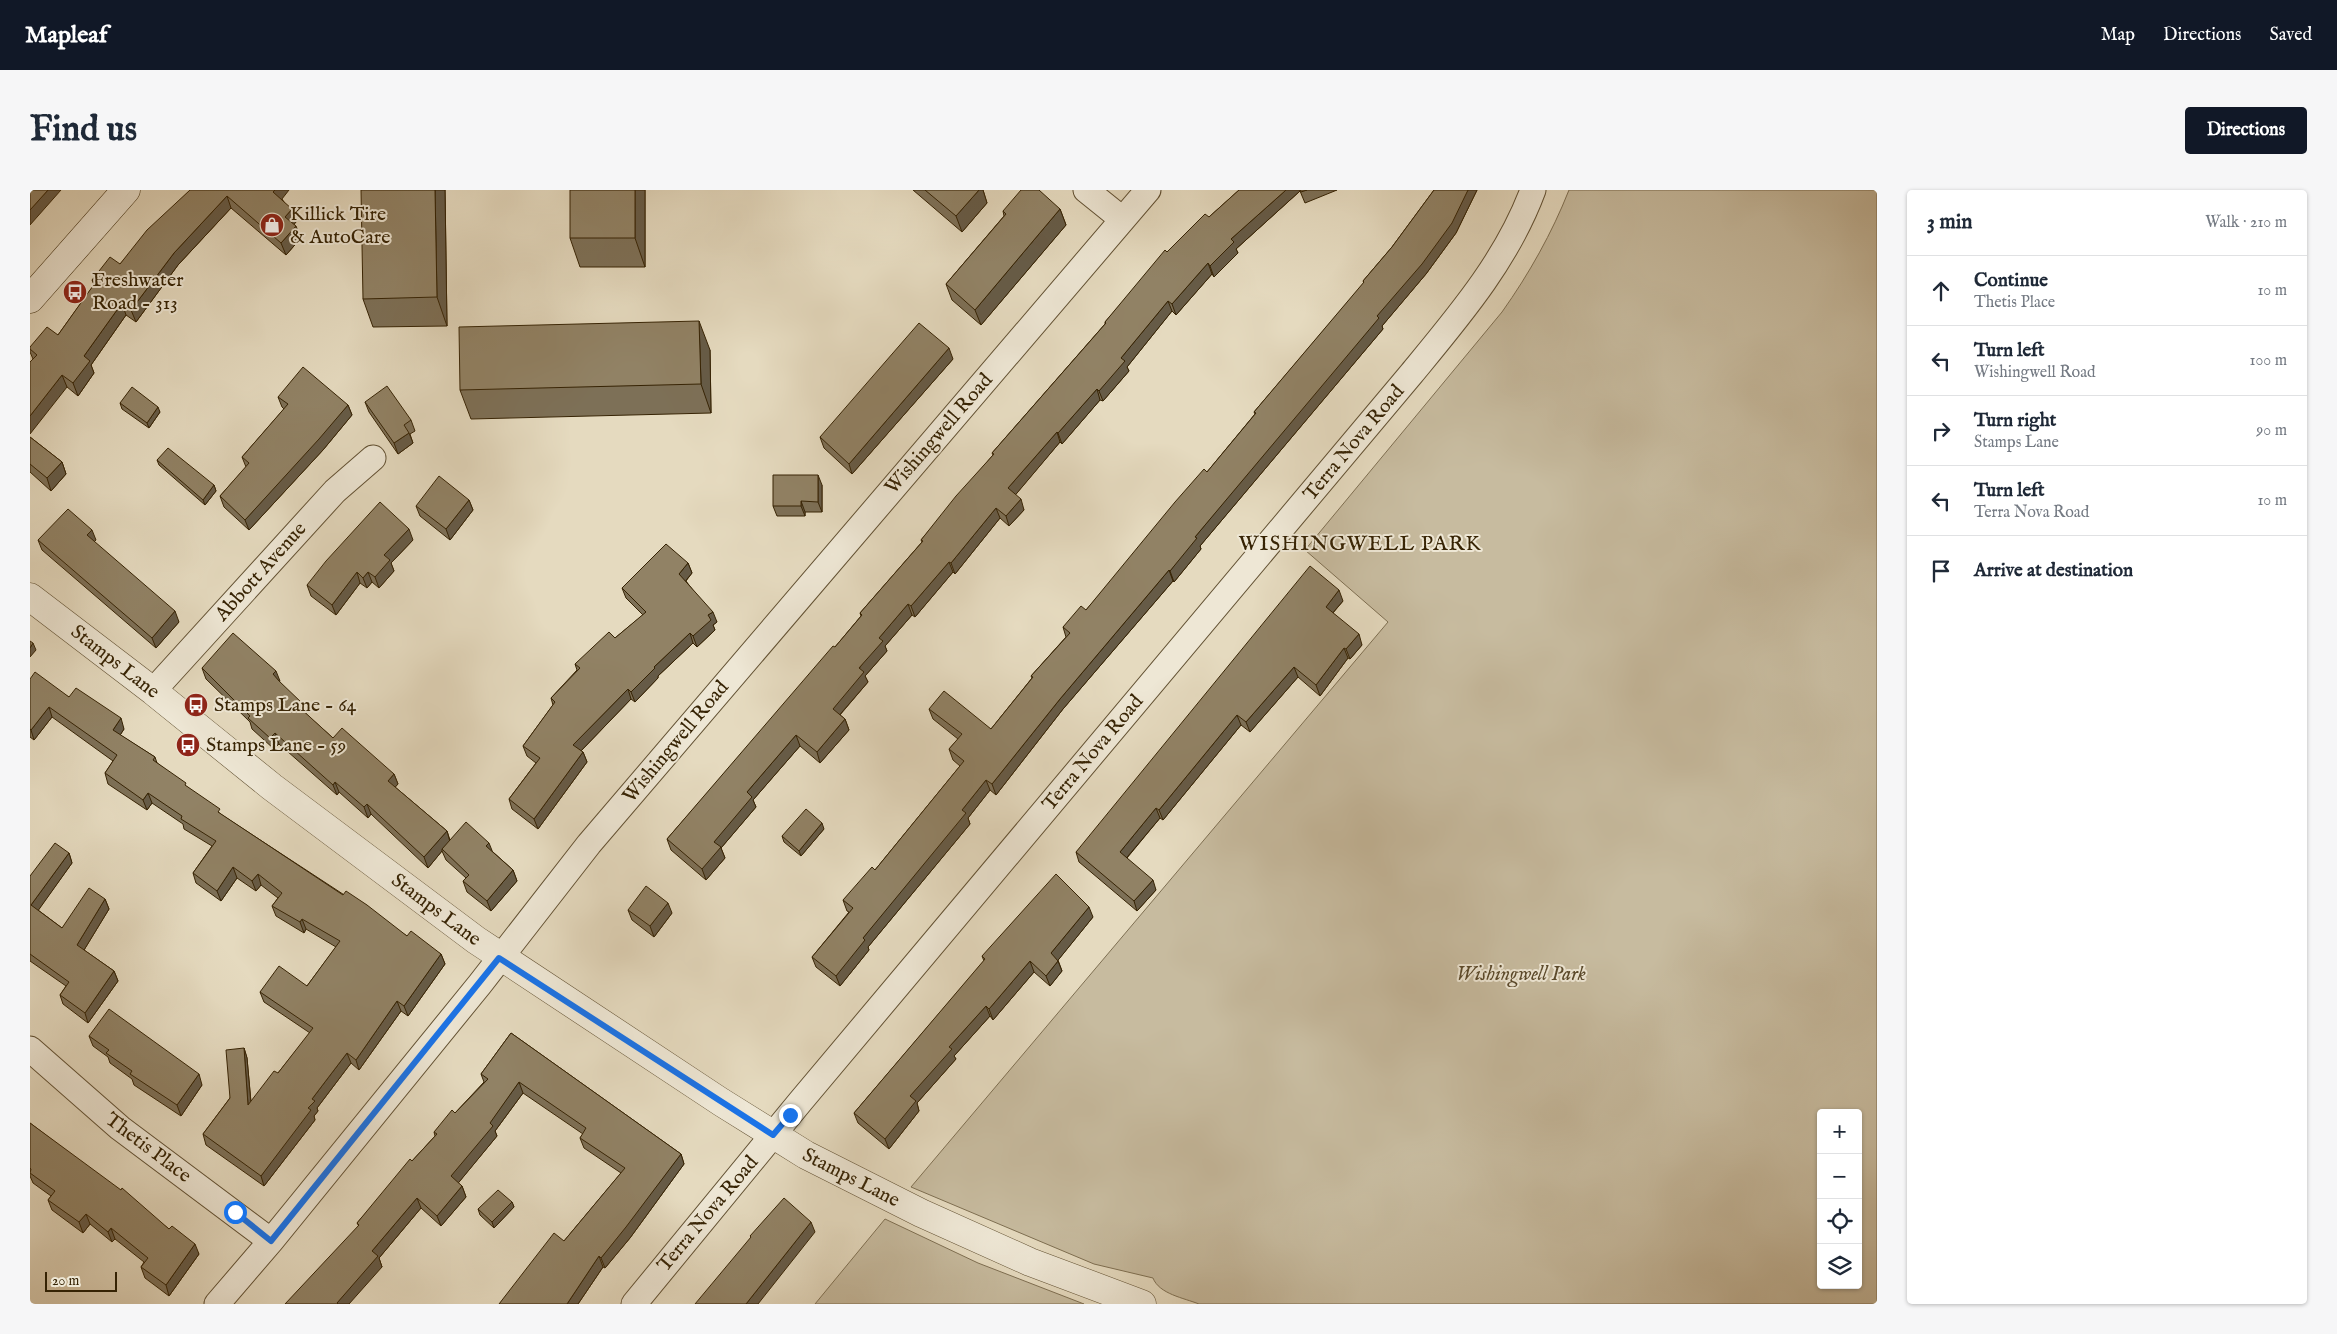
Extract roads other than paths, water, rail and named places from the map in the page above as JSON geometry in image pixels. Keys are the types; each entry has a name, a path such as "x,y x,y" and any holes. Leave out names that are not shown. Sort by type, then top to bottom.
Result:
{"street":[{"path":"30,299 126,190"},
{"path":"1086,190 1122,219"},
{"name":"Wishingwell Road","path":"217,1304 271,1241 589,844 1148,190"},
{"name":"Terra Nova Road","path":"634,1304 1468,304 1511,242 1533,190"},
{"name":"Abbott Avenue","path":"153,691 334,491 373,458"},
{"name":"Stamps Lane","path":"30,597 153,691 272,787 499,958 773,1135 863,1184 966,1234 1030,1262 1142,1304"},
{"name":"Thetis Place","path":"30,1049 120,1128 271,1241"}],"place":[{"name":"Killick Tire & AutoCare","path":"272,225"},
{"name":"Freshwater Road - 313","path":"75,292"},
{"name":"Stamps Lane - 64","path":"196,705"},
{"name":"Stamps Lane - 59","path":"188,745"}],"district":[{"name":"WISHINGWELL PARK","path":"1360,544"}],"park label":[{"name":"Wishingwell Park","path":"1521,974"}]}
